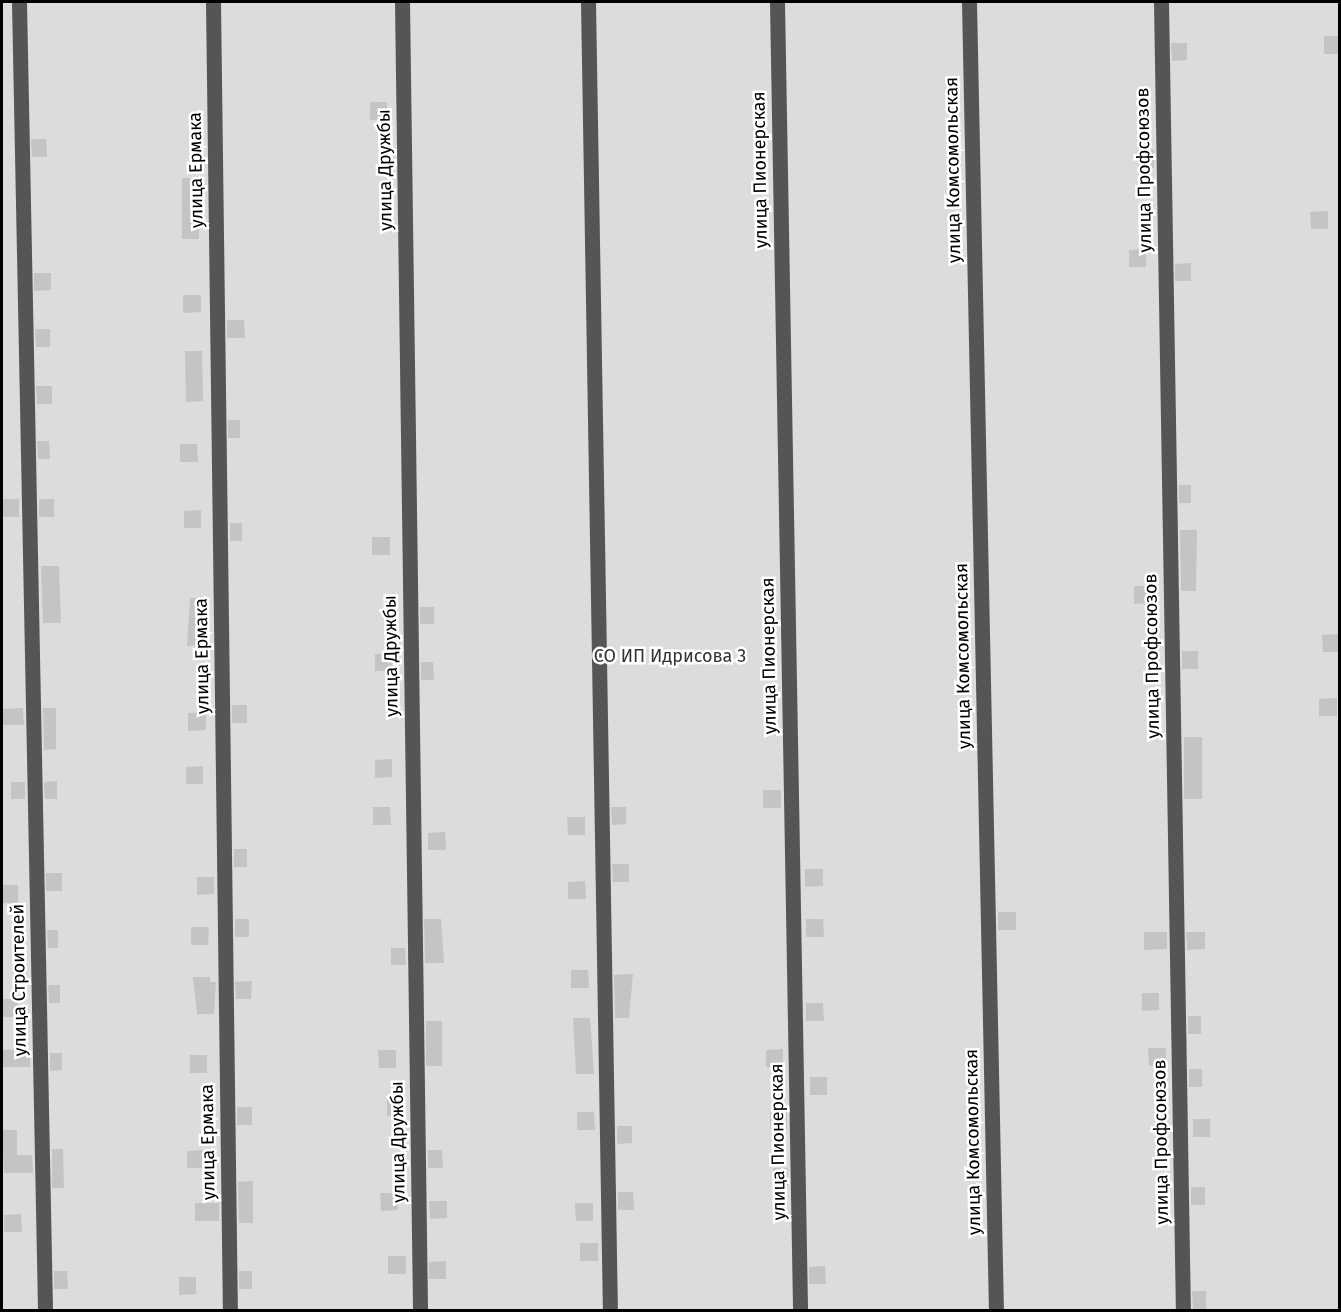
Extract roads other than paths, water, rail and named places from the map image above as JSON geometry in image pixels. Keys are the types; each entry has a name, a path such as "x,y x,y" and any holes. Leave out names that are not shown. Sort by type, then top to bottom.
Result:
{"street":[{"name":"улица Строителей","path":"19,2 45,1311"},
{"name":"улица Ермака","path":"213,2 230,1311"},
{"name":"улица Дружбы","path":"402,2 420,1311"},
{"path":"588,2 610,1311"},
{"name":"улица Пионерская","path":"777,2 800,1311"},
{"name":"улица Комсомольская","path":"969,2 996,1311"},
{"name":"улица Профсоюзов","path":"1161,2 1183,1311"}],"park label":[{"name":"СО ИП Идрисова 3","path":"670,656"}]}
